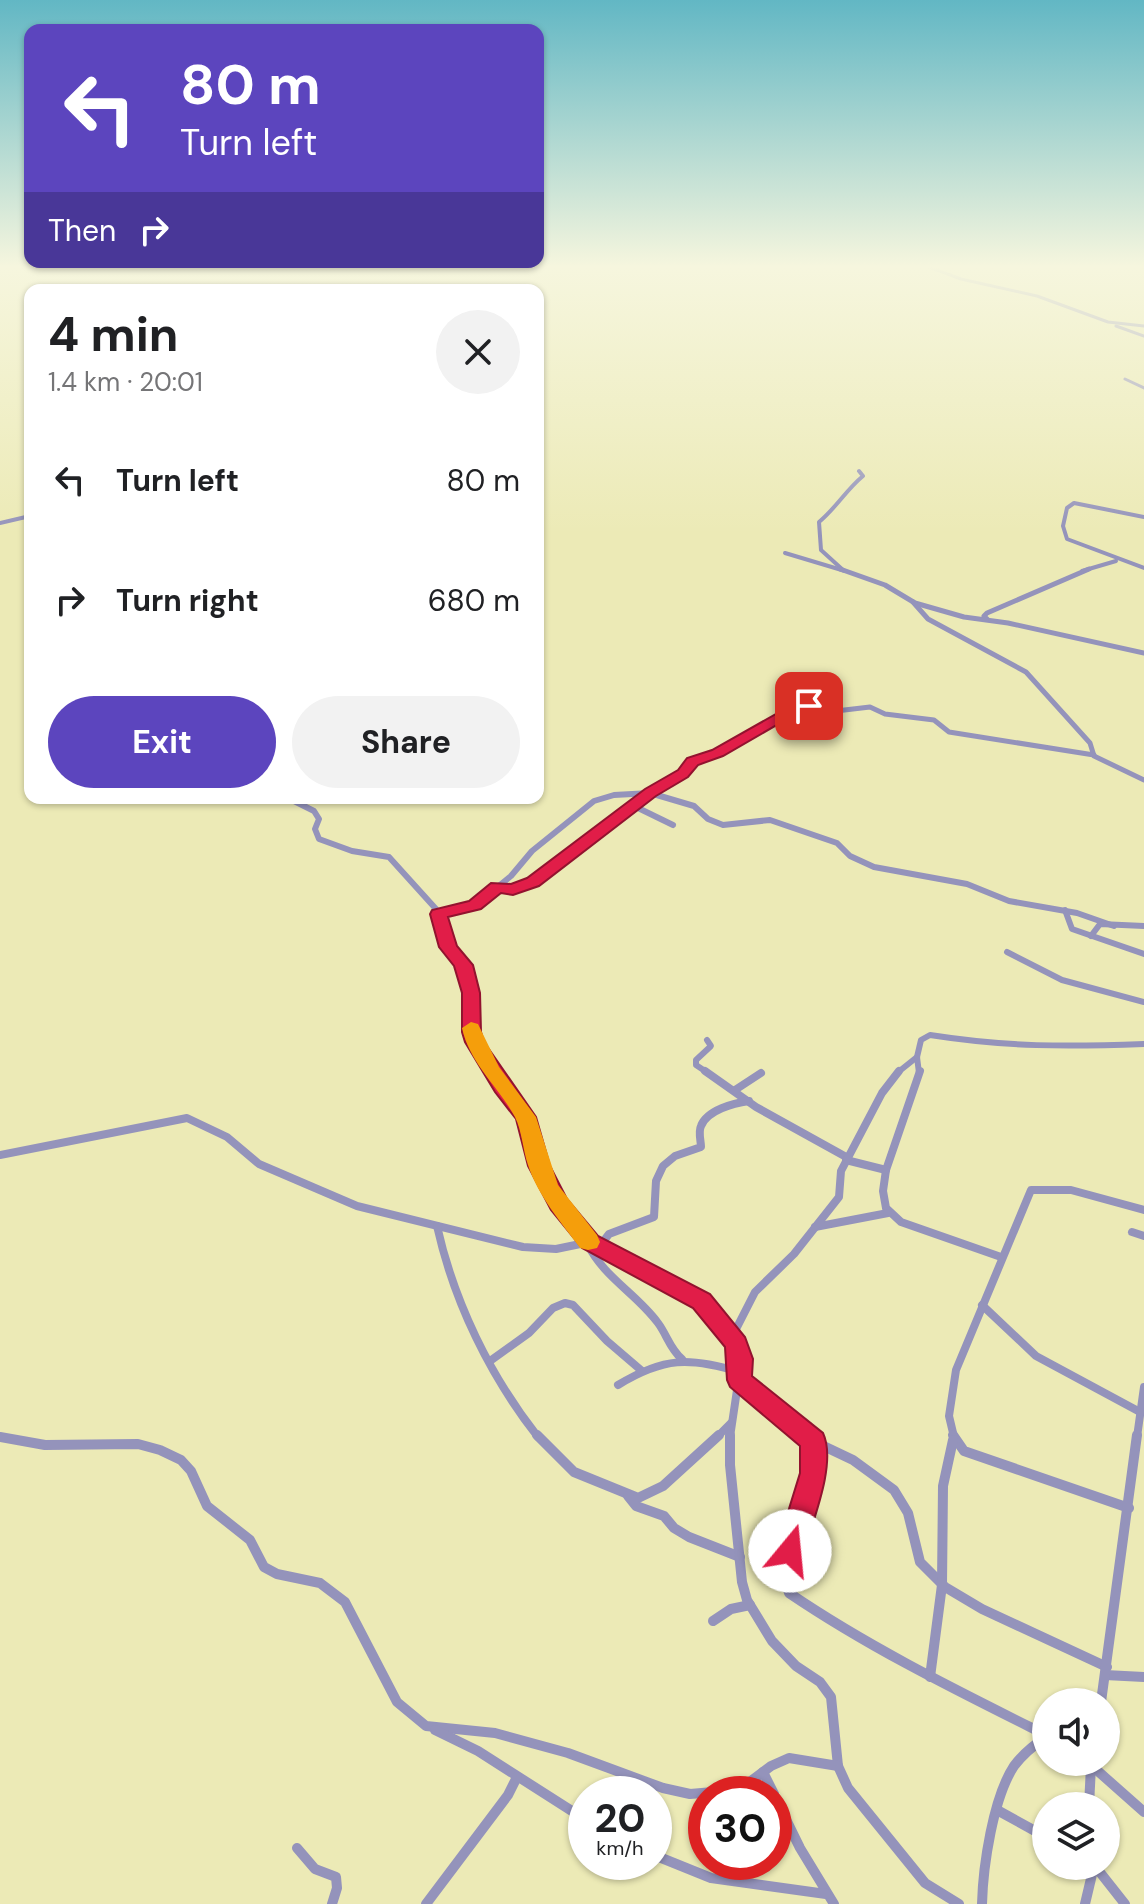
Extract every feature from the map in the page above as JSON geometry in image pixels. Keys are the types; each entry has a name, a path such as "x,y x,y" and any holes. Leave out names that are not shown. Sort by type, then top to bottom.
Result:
{"street":[{"path":"1125,379 1144,388"},
{"path":"850,574 822,552 819,522 834,509 846,490 863,476 859,471"},
{"path":"1144,517 1074,503 1064,510 1065,537 1119,561 1144,568"},
{"path":"0,523 24,517"},
{"path":"785,553 808,557 888,586 913,602 929,620 1026,672 1090,743 1094,755"},
{"path":"990,620 984,616 990,611 1026,598 1075,572 1119,561"},
{"path":"913,602 964,617 1144,653"},
{"path":"497,887 513,890 533,882 650,793 683,773 692,762 714,755 805,706 834,711 870,707 885,714 931,719 949,732 1094,755 1144,780"},
{"path":"438,914 475,905 539,845 594,801 614,795 650,793 694,806 708,819 723,825 769,820 837,843 850,856 880,869 967,884 1009,901 1065,910 1107,921 1114,926"},
{"path":"300,804 314,811 319,819 315,832 323,842 394,861 419,887 438,914 448,947 463,965 471,993 471,1032 475,1042 503,1088 526,1117 539,1166 549,1188 588,1243 601,1268 654,1319 672,1352 682,1359"},
{"path":"634,806 673,825"},
{"path":"1065,910 1069,926 1144,954"},
{"path":"1091,936 1100,924 1144,926"},
{"path":"1007,952 1062,980 1144,1002"},
{"path":"1001,1257 901,1222 888,1213 883,1197 886,1170 921,1069 917,1057 921,1040 930,1035 993,1045 1048,1048 1144,1044"},
{"path":"707,1040 711,1046 695,1063 749,1101 847,1159 886,1170"},
{"path":"732,1337 755,1292 782,1267 839,1197 841,1171 882,1093 904,1065 917,1057"},
{"path":"735,1090 761,1073"},
{"path":"599,1247 604,1237 654,1217 654,1185 666,1165 673,1157 692,1154 701,1147 703,1124 730,1105 749,1101"},
{"path":"0,1155 187,1118 220,1132 259,1164 357,1206 531,1248 556,1249 588,1243 690,1293 710,1309 739,1351 740,1376 731,1422 730,1465 742,1582 750,1605 772,1641 796,1666 820,1682 831,1697 838,1766 848,1788 916,1872 942,1896 959,1904"},
{"path":"930,1677 942,1585 943,1486 953,1440 949,1422 951,1389 1025,1201 1031,1190 1037,1187 1068,1190 1144,1210"},
{"path":"815,1227 888,1213"},
{"path":"437,1226 444,1259 507,1395 567,1468 628,1496 644,1497 660,1488 731,1422"},
{"path":"1132,1232 1144,1236"},
{"path":"490,1361 529,1333 553,1308 565,1303 573,1305 607,1341 642,1371"},
{"path":"982,1305 1036,1356 1089,1381 1140,1412"},
{"path":"618,1385 655,1364 682,1359 697,1359 740,1376 813,1441 847,1456 899,1497 908,1513 916,1559 942,1585 985,1612 1037,1632 1106,1671 1144,1677"},
{"path":"1103,1688 1144,1387"},
{"path":"0,1437 44,1445 137,1444 180,1459 189,1467 208,1508 259,1546 264,1567 277,1574 320,1583 345,1602 397,1702 426,1726 478,1751 568,1809"},
{"path":"953,1440 964,1451 986,1460 1129,1508"},
{"path":"813,1441 813,1473 784,1572 785,1586 798,1601 833,1623 1032,1729"},
{"path":"628,1496 636,1506 664,1516 689,1537 740,1557"},
{"path":"713,1621 731,1609 750,1605"},
{"path":"426,1726 495,1733 568,1753 663,1788 690,1794 725,1791 751,1781 789,1758 838,1766"},
{"path":"982,1904 984,1860 1004,1781 1013,1767 1032,1749"},
{"path":"763,1772 765,1776"},
{"path":"1104,1776 1144,1812"},
{"path":"426,1904 496,1811 517,1777"},
{"path":"997,1810 1032,1829"},
{"path":"792,1828 830,1899"},
{"path":"297,1848 315,1869 336,1877 337,1888 332,1904"},
{"path":"672,1863 722,1881 830,1899"},
{"path":"1085,1904 1090,1880"},
{"path":"1104,1880 1125,1904"}],"slow traffic":[{"path":"471,1028 491,1071 526,1117 539,1166 549,1188 588,1242"}],"route":[{"path":"790,1551 813,1473 813,1441 739,1380 740,1359 736,1344 710,1309 678,1286 584,1239 559,1204 539,1166 526,1117 491,1071 475,1042 471,1032 473,1005 463,965 448,947 438,914 475,905 497,887 513,890 533,882 605,831 651,793 683,773 692,762 718,753 801,706 809,706"}]}
